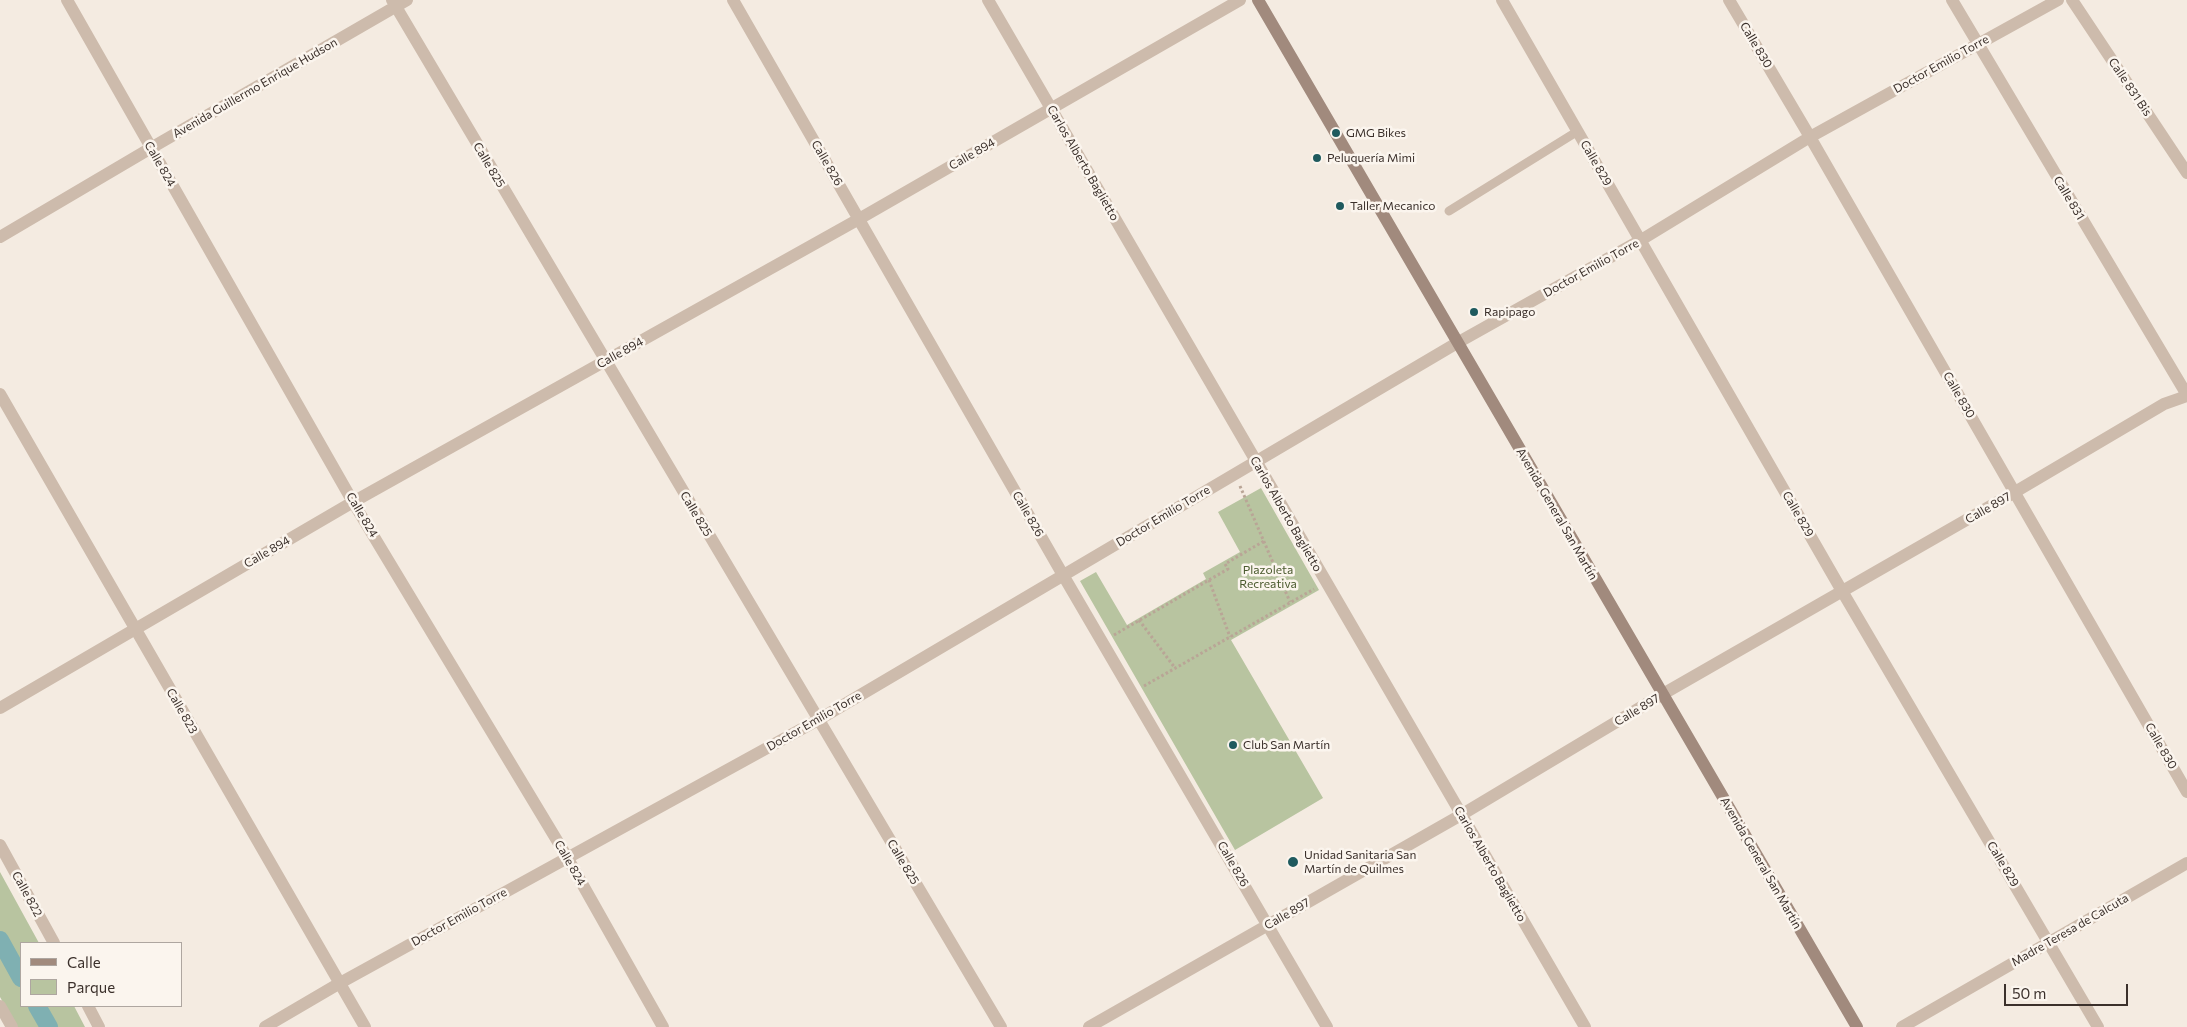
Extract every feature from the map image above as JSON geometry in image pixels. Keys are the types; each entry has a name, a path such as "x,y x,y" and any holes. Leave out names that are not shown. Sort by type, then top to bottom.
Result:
{"main road":[{"name":"Avenida General San Martín","path":"1258,0 1857,1027"}],"street":[{"name":"Calle 824","path":"67,0 353,502 567,857 663,1027"},
{"name":"Avenida Guillermo Enrique Hudson","path":"0,237 394,3 407,0"},
{"name":"Calle 826","path":"733,0 1326,1027"},
{"name":"Carlos Alberto Baglietto","path":"988,0 1585,1027"},
{"name":"Calle 894","path":"0,708 353,502 859,218 1240,0"},
{"name":"Calle 829","path":"1502,0 1842,591 2098,1027"},
{"name":"Calle 830","path":"1729,0 1810,137 2187,792"},
{"name":"Calle 831","path":"1952,0 2187,396"},
{"name":"Doctor Emilio Torre","path":"265,1027 340,983 818,720 1457,343 1641,240 1810,137 2058,0"},
{"name":"Calle 831 Bis","path":"2072,0 2187,173"},
{"name":"Calle 825","path":"394,3 1001,1027"},
{"name":"Calle 823","path":"0,394 365,1027"},
{"name":"Calle 897","path":"1089,1027 1461,815 1663,694 2015,492 2164,404 2187,396"},
{"name":"Calle 822","path":"0,845 53,942"},
{"name":"Madre Teresa de Calcuta","path":"1902,1027 2187,863"},
{"path":"0,1006 12,1027"},
{"path":"89,1007 99,1027"}],"lane":[{"path":"1449,210 1578,132"}],"path":[{"path":"1235,473 1290,602"},
{"path":"1102,641 1228,569 1225,564 1264,541"},
{"path":"1209,580 1230,637"},
{"path":"1132,692 1326,582"},
{"path":"1139,620 1175,668"}],"green space":[{"name":"Plazoleta Recreativa","path":"1261,488 1319,590 1231,640 1323,798 1235,850 1080,581 1096,572 1127,625 1206,579 1203,573 1240,552 1218,512"},
{"path":"0,872 38,942 20,942 20,1007 75,1007 85,1027 17,1027 0,997"}],"waterway":[{"path":"0,940 20,976"},
{"path":"38,1007 49,1027"}],"place":[{"name":"GMG Bikes","path":"1336,133"},
{"name":"Peluquería Mimi","path":"1317,158"},
{"name":"Taller Mecanico","path":"1340,206"},
{"name":"Rapipago","path":"1474,312"},
{"name":"Club San Martín","path":"1233,745"},
{"name":"Unidad Sanitaria San Martín de Quilmes","path":"1293,862"}]}
